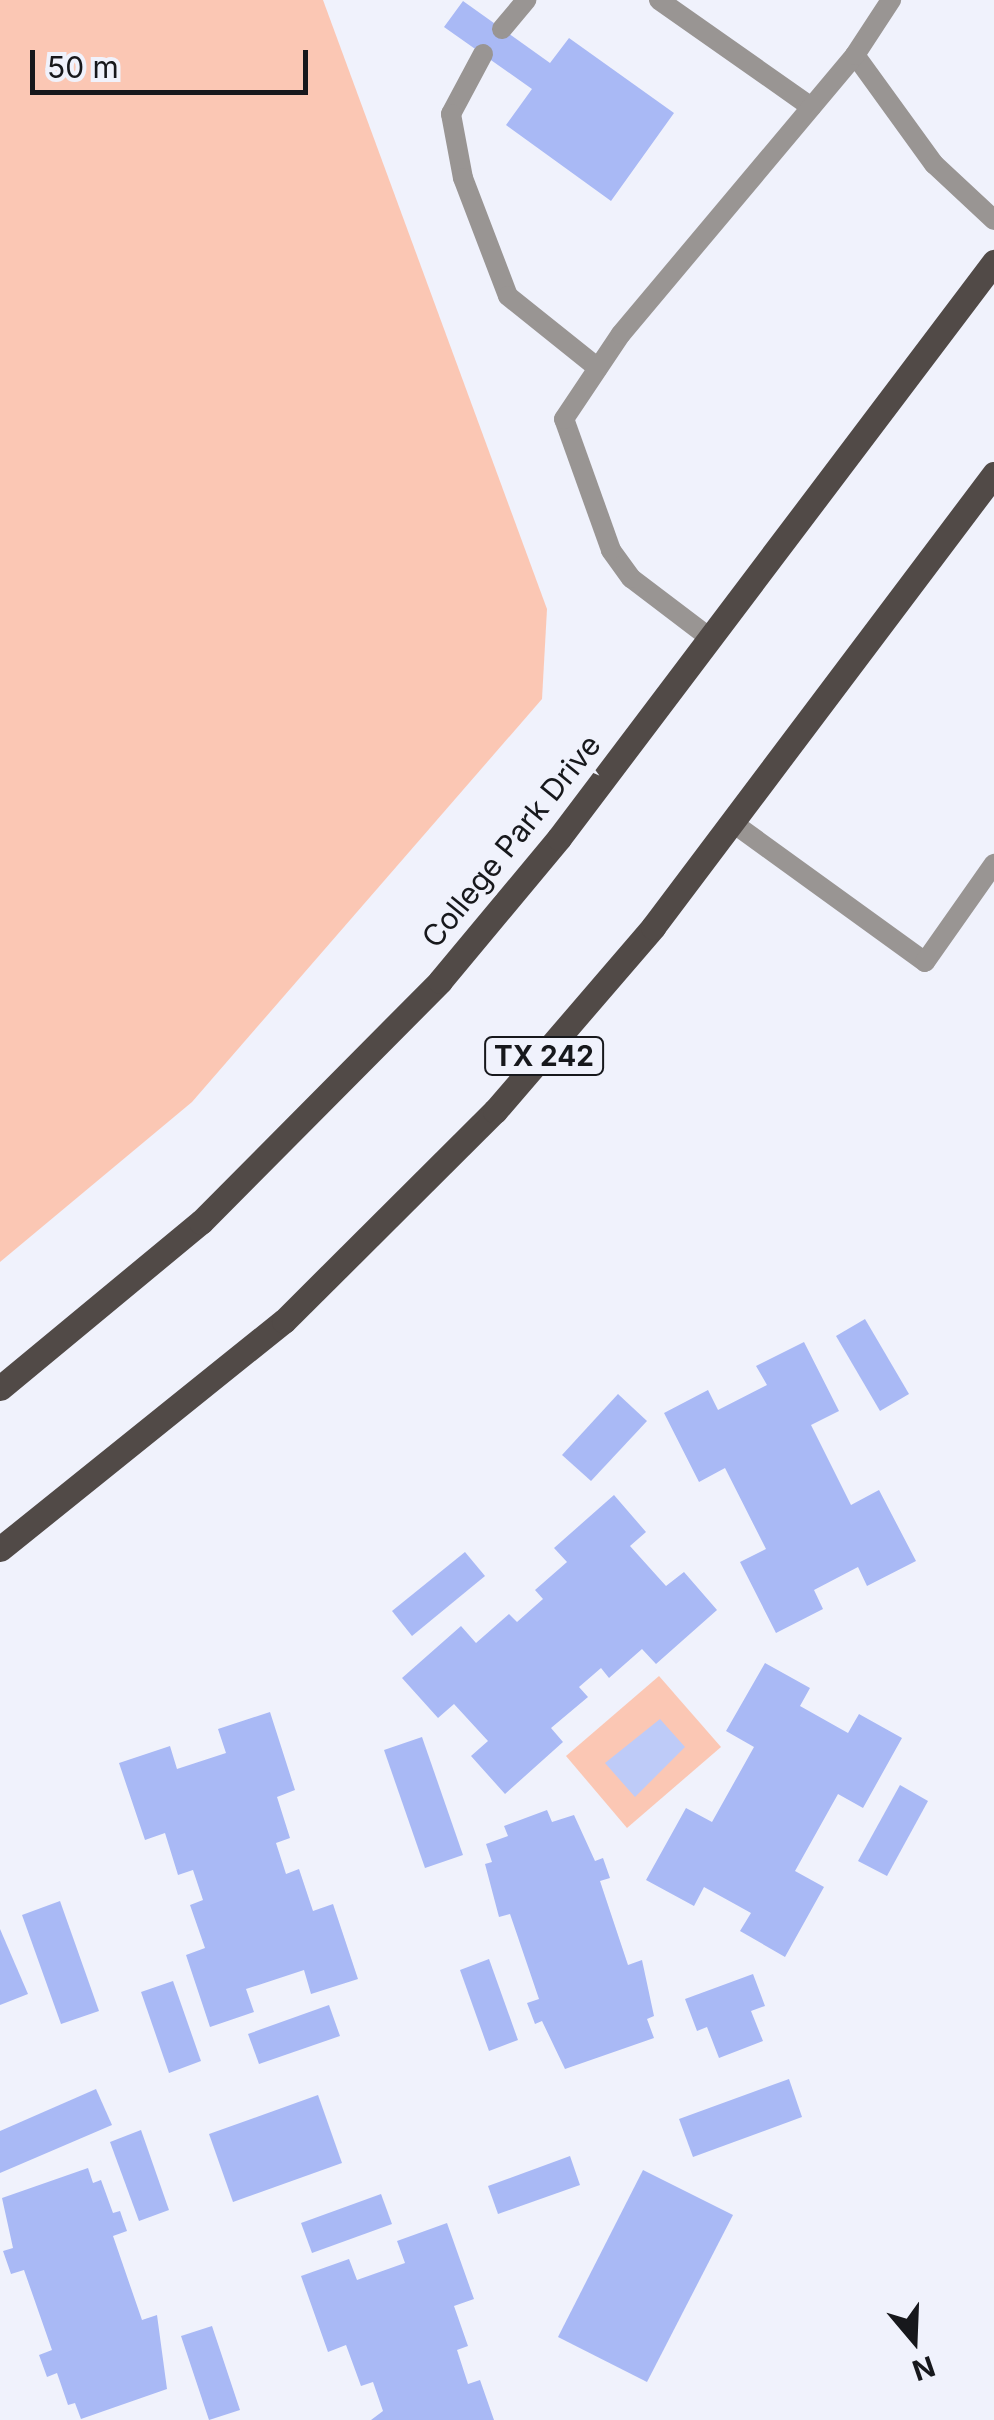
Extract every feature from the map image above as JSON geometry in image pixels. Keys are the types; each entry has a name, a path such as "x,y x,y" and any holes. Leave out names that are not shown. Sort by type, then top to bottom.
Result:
{"main road":[{"name":"College Park Drive","path":"0,1388 201,1222 323,1105 440,981 559,838 994,262"},
{"name":"TX 242","path":"0,1549 200,1394 391,1219 572,1024 733,823 994,474"}],"lane":[{"path":"502,29 526,0"},
{"path":"660,0 811,107"},
{"path":"710,638 631,578 612,550 564,419 598,368 856,55 891,0"},
{"path":"483,54 452,114 463,178 508,296 598,368"},
{"path":"856,55 934,164 994,220"},
{"path":"733,823 925,962 994,864"}],"shaded area":[{"path":"0,0 323,0 547,609 542,699 192,1102 0,1262"},
{"path":"659,1676 721,1747 627,1828 566,1756"}],"water":[{"path":"660,1719 685,1747 635,1797 605,1763"}],"building":[{"path":"463,1 550,63 569,38 674,113 611,201 506,125 532,89 444,27"},
{"path":"865,1319 909,1394 880,1411 836,1336"},
{"path":"804,1342 839,1411 811,1425 851,1505 879,1490 916,1561 867,1586 858,1567 814,1590 823,1609 776,1633 740,1562 766,1549 725,1468 699,1482 664,1413 708,1390 718,1410 767,1385 756,1366"},
{"path":"618,1394 647,1421 591,1481 562,1455"},
{"path":"614,1495 646,1532 630,1546 666,1586 684,1572 717,1610 656,1664 642,1649 609,1678 601,1668 579,1687 588,1697 551,1728 563,1742 505,1794 471,1756 488,1741 454,1704 438,1718 402,1678 461,1626 476,1643 509,1614 517,1622 543,1599 535,1590 567,1562 554,1548"},
{"path":"465,1552 485,1576 412,1636 392,1611"},
{"path":"765,1663 810,1688 800,1706 848,1733 859,1714 902,1738 863,1808 838,1794 795,1871 824,1887 785,1957 740,1931 751,1913 704,1887 694,1906 646,1880 686,1808 712,1822 754,1747 726,1731"},
{"path":"270,1712 295,1790 277,1797 290,1838 276,1843 286,1874 299,1869 313,1911 333,1904 358,1979 311,1994 304,1970 246,1989 254,2012 210,2027 186,1955 205,1948 190,1905 203,1900 193,1870 178,1875 165,1833 145,1840 119,1763 170,1746 177,1769 226,1753 218,1729"},
{"path":"422,1737 463,1855 425,1868 384,1750"},
{"path":"900,1785 928,1801 887,1876 858,1861"},
{"path":"547,1810 552,1822 574,1815 595,1861 603,1858 610,1878 600,1881 628,1965 642,1960 654,2016 647,2019 654,2038 565,2069 542,2021 535,2024 527,2003 539,1999 510,1914 499,1917 485,1864 492,1862 486,1844 508,1836 504,1826"},
{"path":"60,1901 99,2011 61,2024 22,1915"},
{"path":"0,1929 28,1994 0,2005"},
{"path":"489,1959 518,2040 489,2051 460,1970"},
{"path":"753,1974 765,2006 751,2011 763,2041 719,2058 707,2027 697,2031 685,1999"},
{"path":"173,1981 201,2061 169,2073 141,1992"},
{"path":"329,2005 340,2036 259,2064 248,2034"},
{"path":"789,2079 802,2117 693,2157 679,2119"},
{"path":"96,2089 112,2125 0,2173 0,2131"},
{"path":"318,2095 342,2163 233,2202 209,2134"},
{"path":"141,2130 169,2210 139,2221 110,2142"},
{"path":"570,2156 580,2185 498,2214 488,2186"},
{"path":"88,2168 93,2183 101,2180 113,2213 120,2211 127,2231 113,2236 142,2320 157,2315 167,2389 81,2419 75,2403 68,2405 57,2373 47,2377 39,2355 52,2350 24,2270 11,2274 3,2251 13,2248 2,2198"},
{"path":"643,2170 733,2215 647,2382 558,2337"},
{"path":"381,2194 392,2224 312,2253 301,2223"},
{"path":"447,2223 474,2299 454,2306 468,2346 457,2350 468,2384 480,2380 494,2420 371,2420 383,2411 373,2382 361,2386 346,2345 328,2352 301,2276 349,2259 357,2280 405,2263 397,2241"},
{"path":"212,2326 240,2410 209,2420 181,2336"}]}
